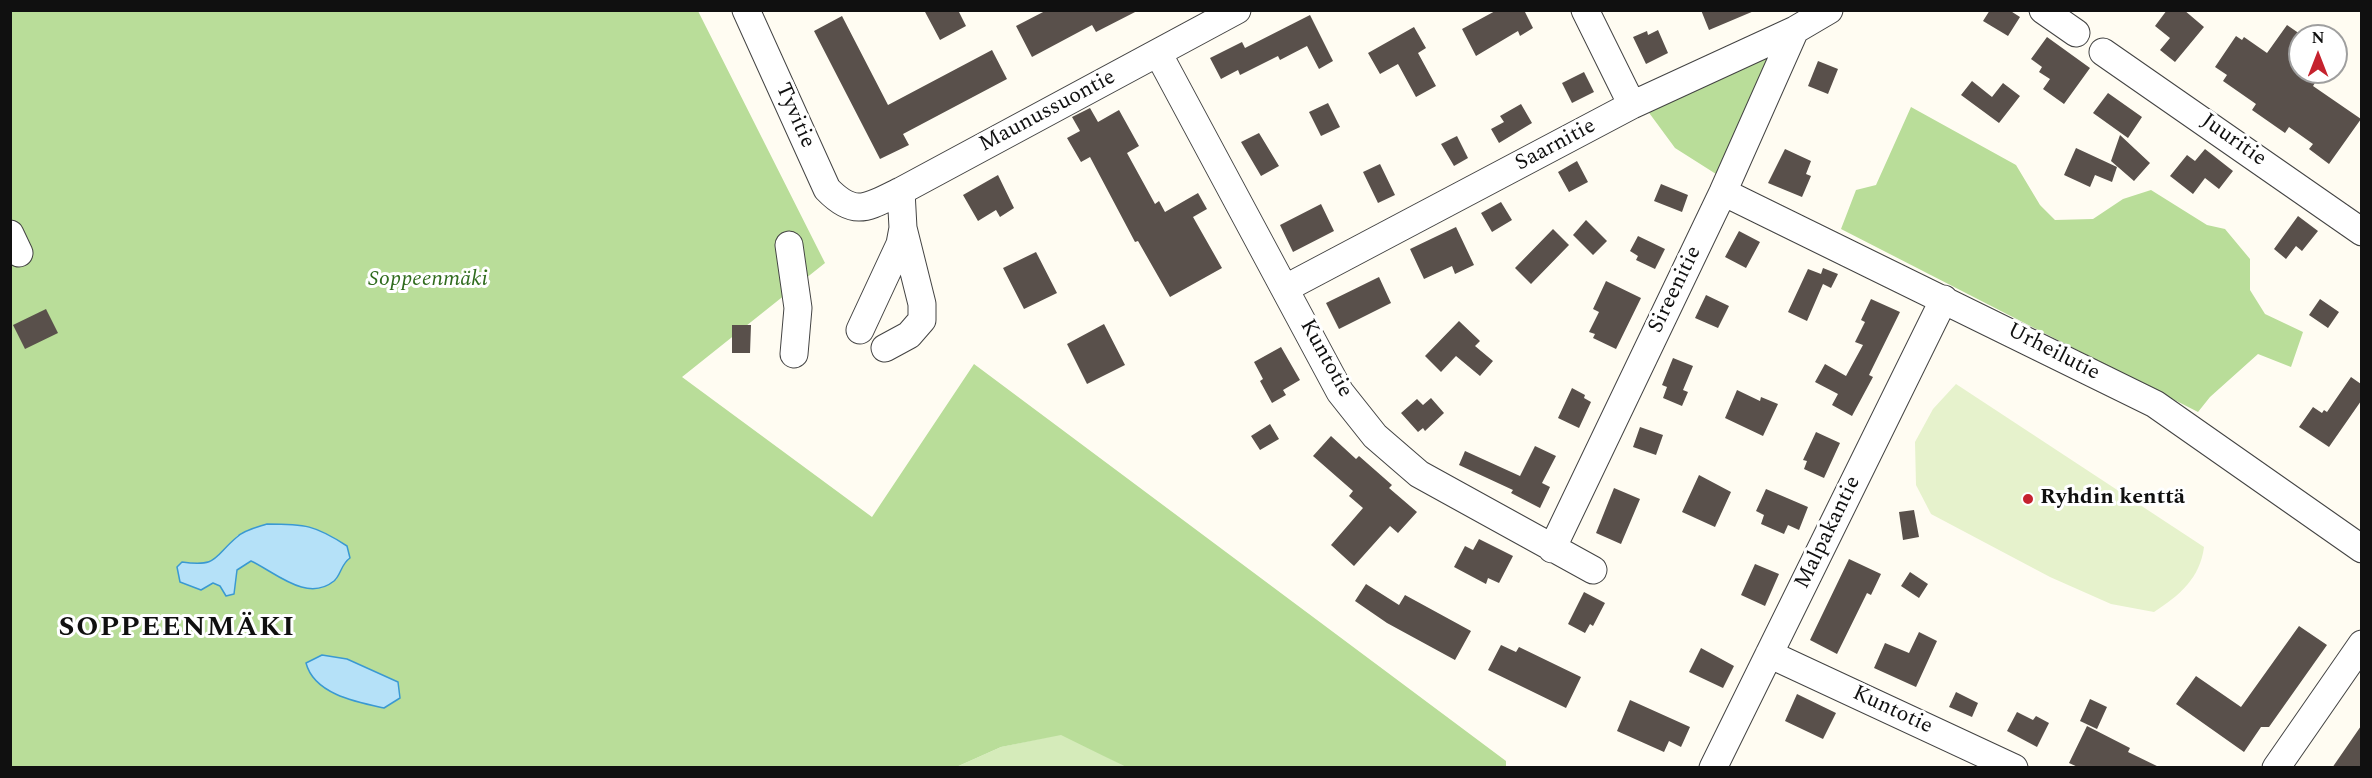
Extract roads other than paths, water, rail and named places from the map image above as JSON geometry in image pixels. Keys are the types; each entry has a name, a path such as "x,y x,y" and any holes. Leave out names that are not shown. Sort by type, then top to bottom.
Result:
{"street":[{"name":"Tyvitie","path":"746,10 827,189 840,203 856,208"},
{"name":"Maunussuontie","path":"856,208 872,204 901,191 1237,10"},
{"path":"1586,10 1632,105"},
{"name":"Saarnitie","path":"1286,288 1632,105 1795,30 1829,10"},
{"path":"2043,10 2076,33"},
{"name":"Sireenitie","path":"1552,549 1723,192 1795,30"},
{"name":"Juuritie","path":"2103,52 2361,232"},
{"name":"Kuntotie","path":"1158,53 1340,392 1375,436 1419,474 1593,570"},
{"path":"885,348 909,335 921,320 922,304 903,228 901,191"},
{"name":"Urheilutie","path":"1723,192 2155,404 2361,549"},
{"path":"860,330 891,266 900,244 903,228"},
{"path":"789,244 798,308 794,354"},
{"name":"Malpakantie","path":"1713,768 1944,299"},
{"path":"2276,768 2361,644"},
{"name":"Kuntotie","path":"1769,654 2014,768"}],"water":[{"path":"267,524 301,525 318,530 347,546 350,558 334,581 324,587 313,589 291,583 251,561 237,570 234,594 226,596 220,586 213,583 201,590 180,582 177,567 182,562 209,562 240,535"},
{"path":"322,655 347,659 398,682 400,698 384,708 349,699 327,689 310,674 306,663"}],"place":[{"name":"Ryhdin kenttä","path":"2028,499"}],"district":[{"name":"SOPPEENMÄKI","path":"177,630"}],"park label":[{"name":"Soppeenmäki","path":"428,281"}]}
